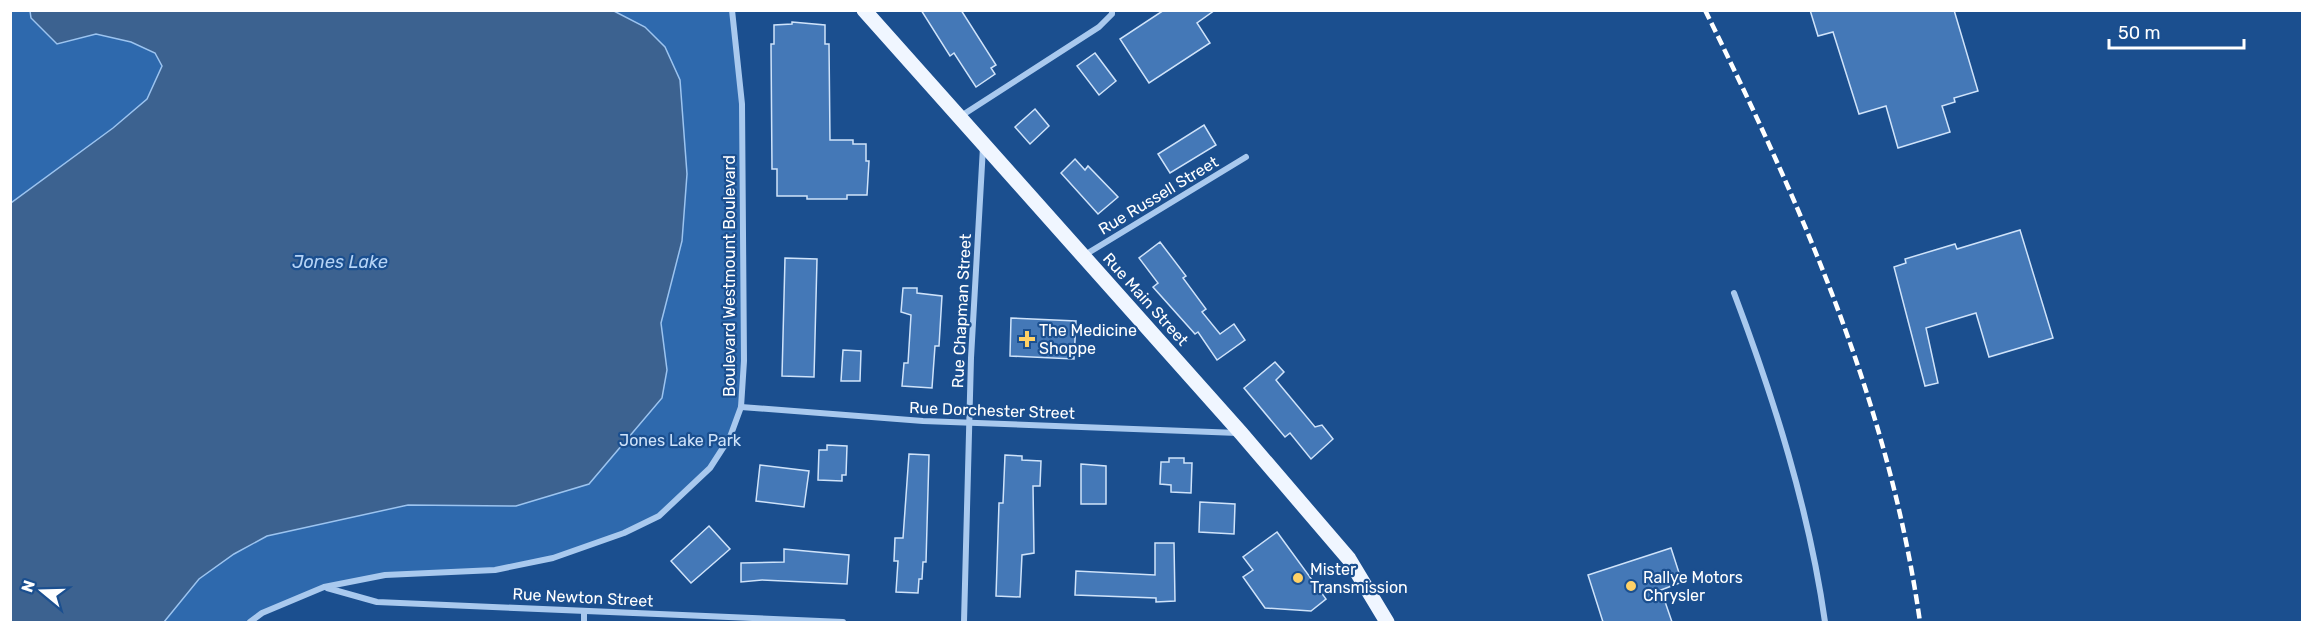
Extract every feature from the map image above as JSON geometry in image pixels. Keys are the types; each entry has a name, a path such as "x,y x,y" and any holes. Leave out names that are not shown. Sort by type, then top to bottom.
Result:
{"main road":[{"name":"Rue Main Street","path":"864,10 1242,433 1349,559 1387,622"}],"street":[{"name":"Boulevard Westmount Boulevard","path":"250,622 262,613 324,587 385,575 495,570 553,558 624,533 659,516 710,468 730,437 741,407 744,361 745,217 742,104 732,10"},
{"path":"960,117 1100,27 1112,12"},
{"name":"Rue Chapman Street","path":"964,622 970,423 983,144"},
{"name":"Rue Russell Street","path":"1083,256 1246,157"},
{"path":"1734,293 1789,454 1803,508 1825,622"},
{"name":"Rue Dorchester Street","path":"741,407 970,423 1242,433"},
{"name":"Rue Newton Street","path":"324,587 377,602 843,622"},
{"path":"584,611 584,622"}],"green space":[{"path":"11,11 30,11 31,18 57,44 96,34 131,42 155,53 162,66 147,99 113,128 11,203"},
{"name":"Jones Lake Park","path":"612,11 732,11 742,104 741,407 730,437 710,468 659,516 624,533 553,558 495,570 385,575 324,587 262,613 250,622 164,622 199,579 234,554 267,536 408,505 516,506 667,370 661,323 682,241 645,27"}],"water":[{"name":"Jones Lake","path":"612,10 645,27 665,47 680,80 687,174 682,241 661,323 667,370 662,398 589,484 516,506 408,505 267,536 234,554 199,579 164,622 11,622 11,203 113,128 147,99 162,66 155,53 131,42 96,34 57,44 31,18 30,11"}],"building":[{"path":"921,10 961,10 996,65 991,68 995,74 976,87 954,53 950,56"},
{"path":"1164,10 1215,10 1197,23 1210,43 1149,83 1120,39"},
{"path":"1810,10 1954,10 1978,91 1954,98 1955,102 1942,106 1950,132 1898,148 1886,106 1859,114 1833,32 1818,36"},
{"path":"792,22 825,25 825,44 829,44 830,140 853,140 853,144 866,144 866,161 869,161 867,195 847,195 847,199 777,196 777,169 772,169 771,44 774,44 774,25 792,24"},
{"path":"1095,53 1116,81 1099,95 1077,66"},
{"path":"1035,109 1049,126 1030,144 1015,127"},
{"path":"1204,125 1216,145 1170,173 1158,154"},
{"path":"1075,159 1085,170 1088,166 1118,197 1098,214 1061,173"},
{"path":"2020,230 2053,338 1989,357 1976,313 1926,328 1938,383 1925,386 1894,267 1906,263 1905,259 1955,244 1957,249"},
{"path":"1160,242 1186,276 1183,278 1206,309 1202,312 1220,334 1234,324 1245,340 1217,360 1198,332 1195,334 1153,287 1158,283 1139,258"},
{"path":"785,258 817,259 814,377 782,376"},
{"path":"903,288 917,288 917,293 942,296 939,346 935,346 932,388 902,386 904,363 908,363 911,315 901,312"},
{"path":"1011,318 1076,321 1074,359 1010,356"},
{"path":"843,350 861,351 860,381 841,381"},
{"path":"1275,362 1284,372 1276,380 1315,427 1322,425 1333,439 1311,459 1290,433 1285,437 1244,388"},
{"path":"827,445 847,446 846,475 842,475 842,481 818,480 819,450 827,450"},
{"path":"909,454 929,455 926,562 923,562 918,593 896,592 898,561 894,561 895,538 903,538"},
{"path":"1005,455 1022,456 1022,460 1041,461 1040,486 1033,486 1034,553 1022,555 1020,597 996,596 999,503 1003,503"},
{"path":"1169,458 1184,458 1184,463 1192,463 1191,493 1171,492 1171,485 1160,484 1161,462 1169,462"},
{"path":"1081,464 1106,466 1106,504 1081,504"},
{"path":"760,465 809,471 804,507 756,501"},
{"path":"1200,502 1235,504 1234,534 1199,532"},
{"path":"709,526 730,549 691,583 671,561"},
{"path":"1277,532 1326,599 1311,611 1265,608 1243,577 1253,570 1243,557"},
{"path":"1155,543 1174,543 1175,601 1156,602 1156,598 1075,595 1076,571 1155,575"},
{"name":"Rallye Motors Chrysler","path":"1671,548 1682,582 1661,590 1672,622 1603,622 1588,575"},
{"path":"784,549 849,555 847,584 762,580 741,582 741,563 784,562"}],"railway":[{"path":"1705,10 1741,84 1807,232 1864,384 1887,462 1906,541 1920,622"}],"place":[{"name":"The Medicine Shoppe","path":"1027,339"},
{"name":"Mister Transmission","path":"1298,578"},
{"name":"Rallye Motors Chrysler","path":"1631,586"}]}
